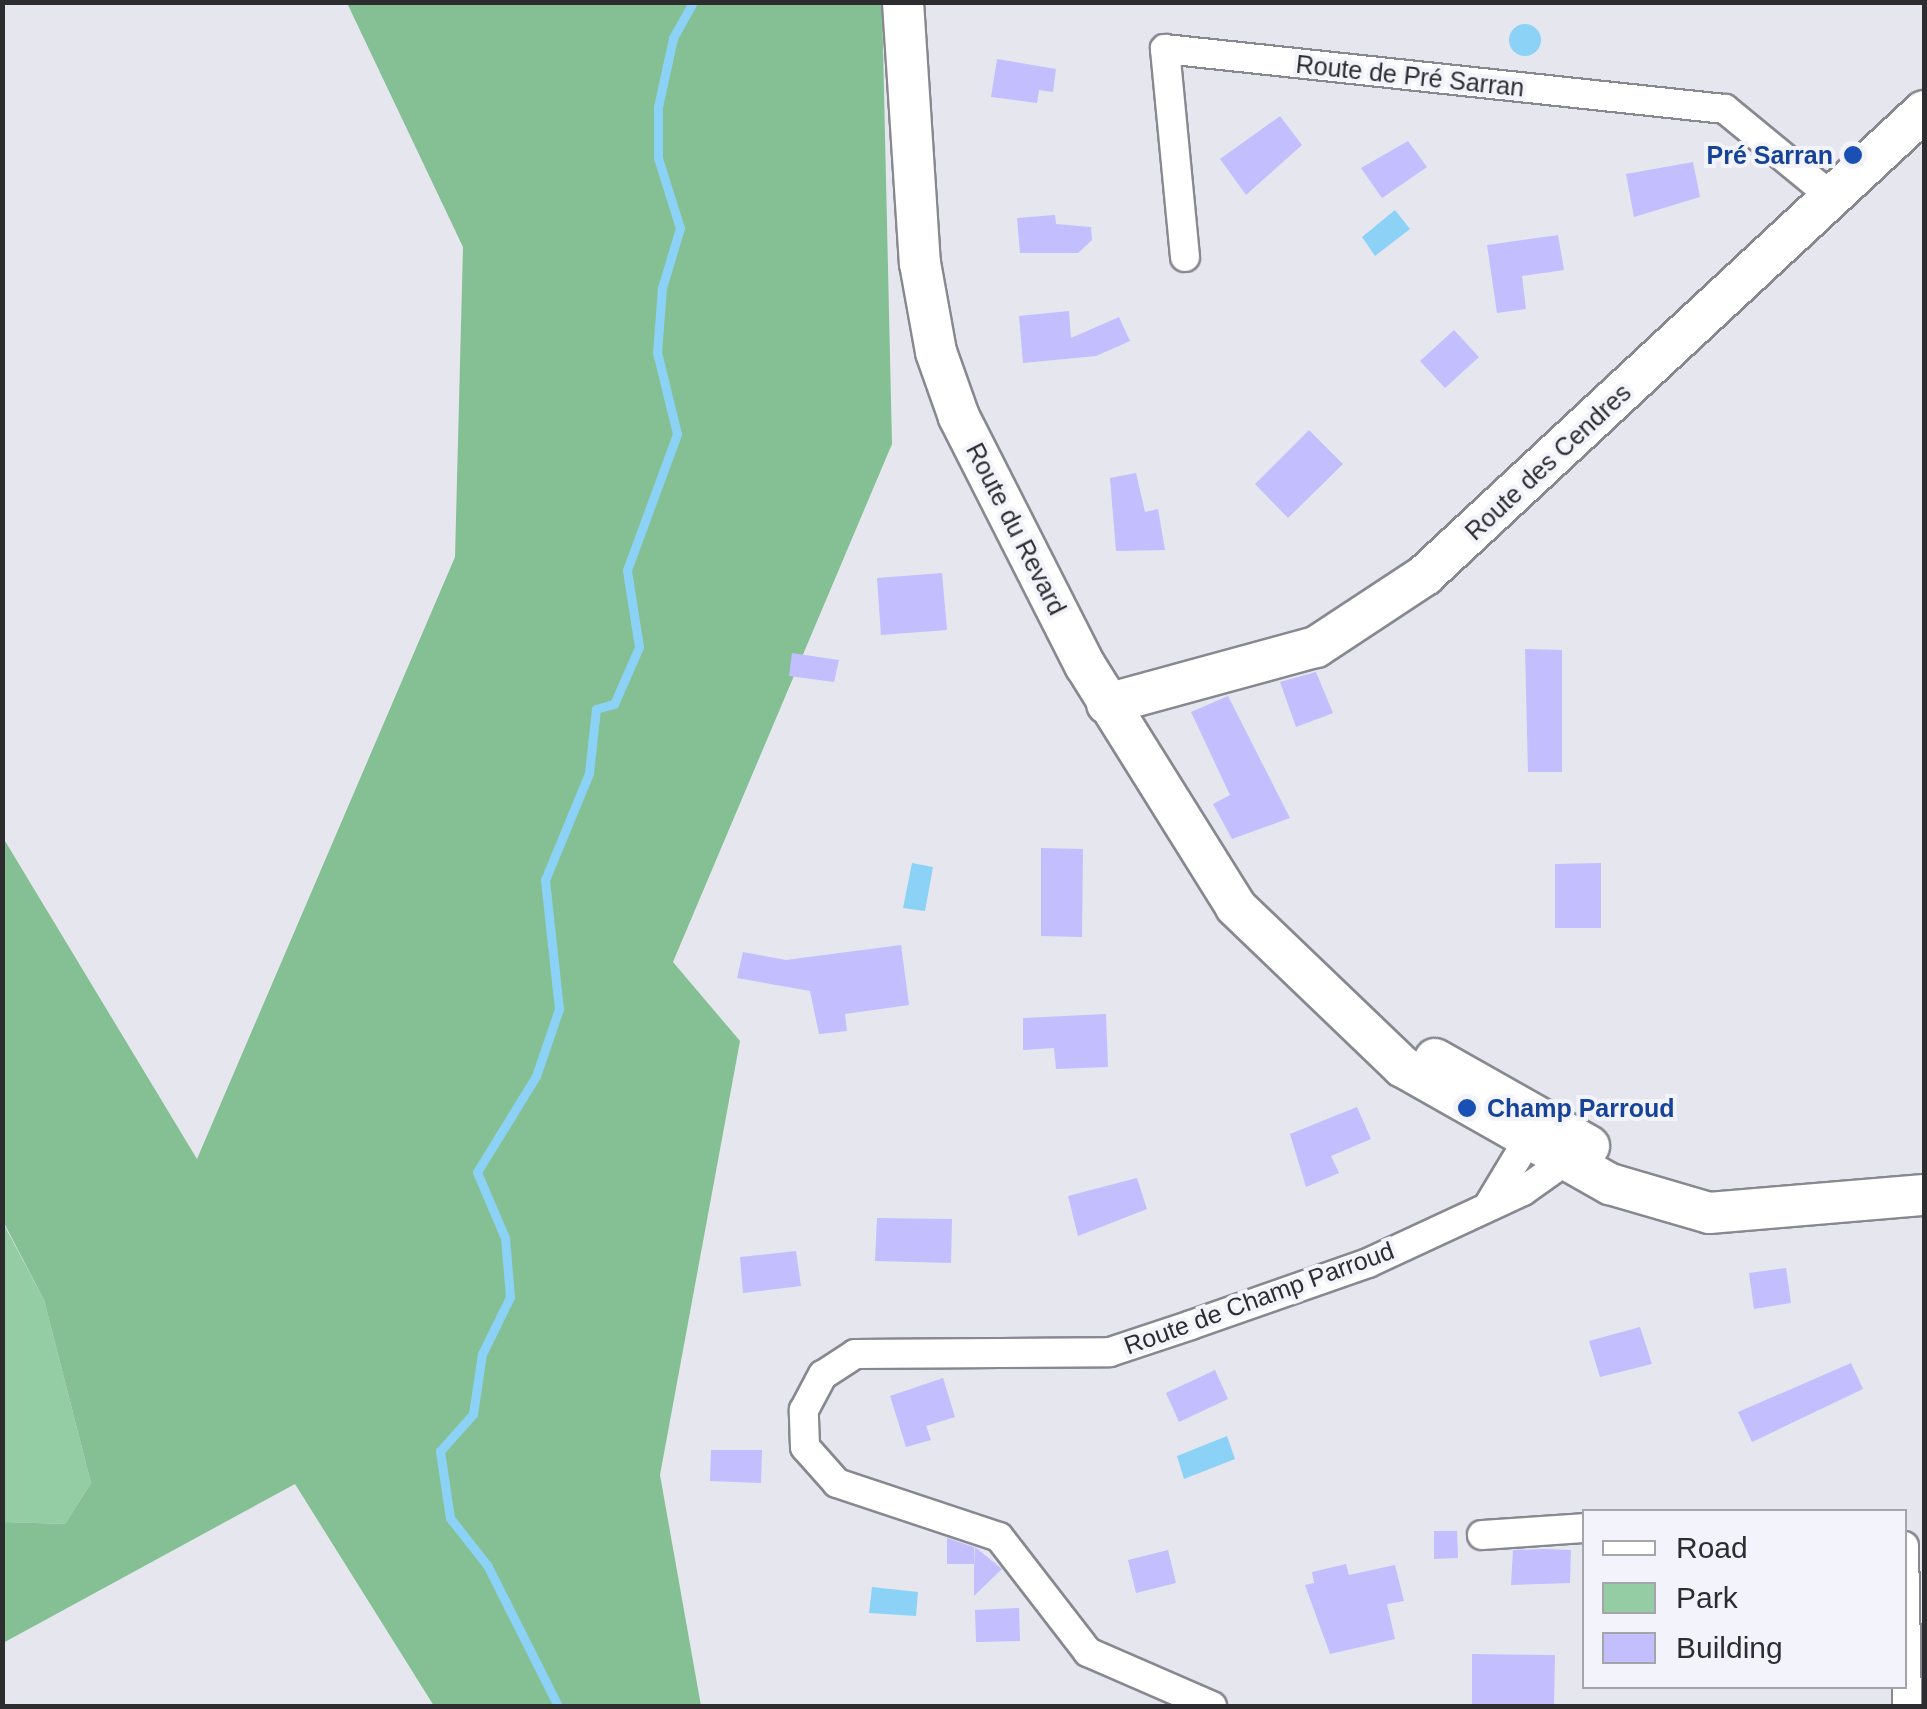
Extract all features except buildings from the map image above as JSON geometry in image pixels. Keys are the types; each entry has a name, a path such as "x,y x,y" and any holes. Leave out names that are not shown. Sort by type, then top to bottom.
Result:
{"main road":[{"name":"Route du Revard","path":"902,2 936,352 1000,502 1107,704 1236,907 1311,986 1403,1067 1551,1145 1653,1180 1777,1207 1924,1196"},
{"name":"Route des Cendres","path":"1107,704 1316,647 1425,575 1924,111"}],"street":[{"name":"Route de Pré Sarran","path":"1185,257 1166,49 1724,110 1832,197"},
{"path":"1490,1203 1551,1145"},
{"name":"Route de Champ Parroud","path":"1212,1706 1088,1652 999,1536 837,1482 805,1446 804,1410 822,1376 855,1354 1110,1352 1368,1264 1490,1203 1551,1145"},
{"path":"1482,1535 1582,1528"}],"green space":[{"path":"347,3 882,3 892,444 673,962 740,1041 660,1475 701,1706 434,1706 295,1484 3,1643 3,1522 65,1524 91,1483 44,1300 3,1221 2,836 197,1159 455,557 463,247"},
{"path":"2,1221 44,1300 91,1483 65,1524 3,1522"}],"water":[{"path":"1525,24 1537,28 1541,40 1537,52 1525,56 1513,52 1509,40 1513,28"},
{"path":"1395,210 1410,229 1375,256 1362,237"},
{"path":"912,863 933,867 925,911 903,908"},
{"path":"1227,1436 1235,1459 1184,1479 1177,1456"},
{"path":"872,1587 918,1592 916,1616 869,1613"}],"waterway":[{"path":"558,1706 487,1565 450,1518 440,1451 473,1414 482,1354 510,1297 505,1238 477,1172 536,1076 559,1009 545,880 589,773 596,709 614,704 639,647 627,570 677,434 657,352 662,288 680,228 658,158 658,107 673,38 693,2"}],"place":[{"name":"Pré Sarran","path":"1853,155"},
{"name":"Champ Parroud","path":"1467,1108"}]}
